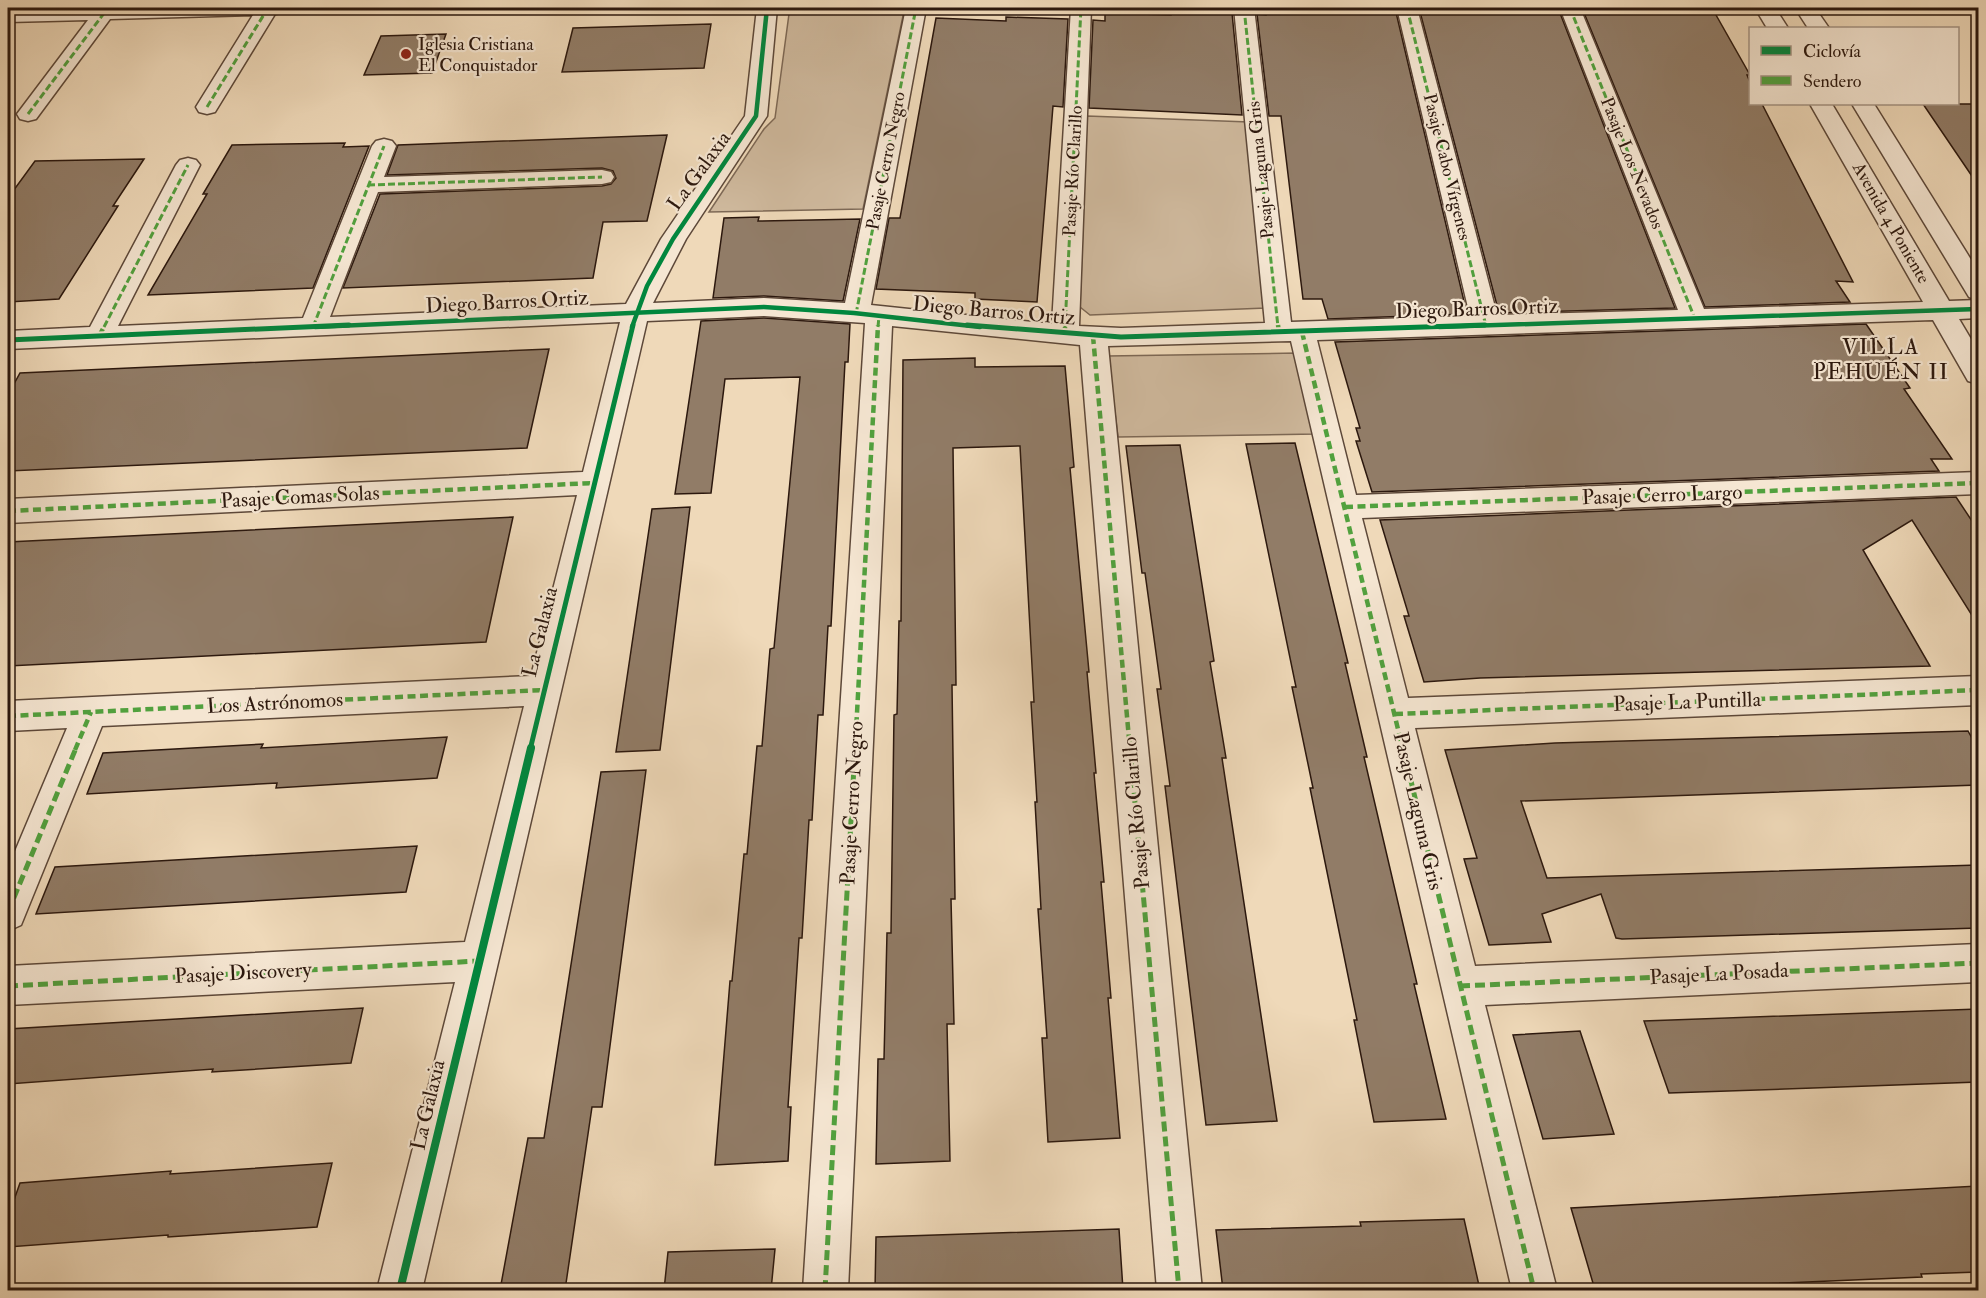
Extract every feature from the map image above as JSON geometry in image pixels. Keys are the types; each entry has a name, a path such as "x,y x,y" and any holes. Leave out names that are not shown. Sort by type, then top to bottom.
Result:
{"street":[{"path":"207,107 267,8"},
{"path":"8,16 106,10 281,8"},
{"name":"La Galaxia","path":"400,1290 636,312 649,280 676,230 756,116 767,8"},
{"name":"Pasaje Cerro Negro","path":"825,1290 868,315 916,8"},
{"name":"Pasaje Río Clarillo","path":"1080,8 1079,336 1179,1290"},
{"name":"Pasaje Laguna Gris","path":"1244,8 1291,332 1345,507 1534,1290"},
{"name":"Pasaje Cabo Vírgenes","path":"1407,8 1486,326"},
{"name":"Pasaje Los Nevados","path":"1570,8 1695,319"},
{"path":"1765,8 1776,27"},
{"path":"1805,8 1817,27"},
{"path":"28,114 106,10"},
{"name":"Avenida 4 Poniente","path":"1822,105 1978,374"},
{"name":"Avenida 4 Poniente","path":"1864,105 1978,291"},
{"path":"313,327 384,146"},
{"path":"99,336 188,165"},
{"path":"368,185 602,177"},
{"name":"Diego Barros Ortiz","path":"8,340 764,307 1079,336 1291,332 1978,309"},
{"name":"Pasaje Comas Solas","path":"8,511 593,483"},
{"name":"Pasaje Cerro Largo","path":"1345,507 1978,483"},
{"name":"Los Astrónomos","path":"8,716 543,690"},
{"name":"Pasaje La Puntilla","path":"1395,714 1978,690"},
{"path":"8,912 91,712"},
{"name":"Pasaje Discovery","path":"8,986 479,961"},
{"name":"Pasaje La Posada","path":"1460,986 1978,963"}],"shaded area":[{"path":"802,8 902,8 904,11 863,209 709,212 764,129 775,118 789,14"},
{"path":"1087,116 1249,122 1266,308 1090,315 1080,307"},
{"path":"1297,353 1317,434 1118,437 1108,356"}],"building":[{"path":"1266,8 1337,10 1337,8 1395,8 1467,314 1328,319 1322,299 1303,299 1281,116 1269,116 1257,14 1266,15"},
{"path":"1419,8 1558,8 1675,308 1499,313"},
{"path":"1582,8 1712,8 1749,73 1747,75 1749,105 1763,105 1853,282 1836,281 1850,302 1705,307"},
{"path":"1171,11 1232,13 1242,115 1089,108 1093,20 1105,21 1105,13 1171,15"},
{"path":"1006,17 1068,19 1063,107 1053,106 1037,302 975,299 975,293 876,289 889,218 900,218 936,18 1006,21"},
{"path":"711,24 704,68 562,72 573,28"},
{"name":"Iglesia Cristiana El Conquistador","path":"446,34 432,73 364,75 381,36"},
{"path":"1978,104 1978,185 1924,105"},
{"path":"667,135 647,221 603,222 593,278 343,288 380,194 602,186 611,184 616,178 613,171 602,168 387,175 398,145"},
{"path":"345,143 343,147 369,146 313,288 148,295 207,194 203,194 232,145"},
{"path":"144,159 113,206 118,206 59,299 8,302 8,198 35,161"},
{"path":"759,217 758,221 860,219 843,301 764,296 713,298 724,218"},
{"path":"764,318 850,324 848,362 845,362 831,626 828,626 823,715 818,715 802,938 799,938 788,1107 791,1107 788,1161 715,1165 730,981 732,981 744,854 747,854 757,746 762,746 770,649 774,648 800,377 725,379 711,493 675,494 701,321"},
{"path":"1866,324 1910,388 1904,389 1952,459 1931,459 1939,471 1372,492 1356,441 1360,441 1356,428 1360,428 1335,342"},
{"path":"549,349 527,448 8,471 8,395 20,373"},
{"path":"975,358 975,367 1065,366 1074,467 1070,468 1089,672 1087,672 1096,773 1094,773 1104,882 1101,882 1111,998 1108,998 1120,1138 1048,1142 1042,1038 1047,1038 1038,909 1041,909 1031,702 1034,702 1020,446 953,448 956,685 952,685 955,899 951,899 954,1024 947,1024 950,1161 876,1164 878,1059 884,1059 887,933 891,933 894,715 897,714 899,621 901,621 903,360"},
{"path":"1295,443 1348,663 1345,663 1367,757 1364,757 1446,1119 1374,1122 1354,1020 1357,1020 1310,788 1313,788 1292,687 1296,687 1246,444"},
{"path":"1180,445 1214,661 1210,662 1226,758 1222,758 1277,1121 1206,1125 1165,786 1170,786 1157,689 1161,689 1145,573 1142,573 1126,446"},
{"path":"1956,497 1978,530 1978,625 1912,520 1863,550 1930,666 1480,678 1424,682 1404,616 1409,616 1380,520"},
{"path":"690,507 660,750 616,752 652,509"},
{"path":"513,517 486,642 8,666 8,542"},
{"path":"1968,731 1978,749 1978,785 1521,801 1547,878 1978,865 1978,928 1622,939 1616,938 1601,894 1542,914 1551,942 1489,945 1464,859 1477,858 1445,750 1555,743"},
{"path":"447,737 437,778 276,788 277,783 87,794 103,753 263,744 261,748"},
{"path":"646,770 602,1107 592,1107 565,1290 500,1290 528,1138 544,1138 601,772"},
{"path":"417,846 406,892 36,914 55,867"},
{"path":"363,1008 351,1063 212,1072 213,1069 8,1084 8,1029"},
{"path":"1978,1009 1978,1082 1813,1088 1669,1093 1644,1021"},
{"path":"1580,1031 1614,1134 1543,1139 1513,1035"},
{"path":"332,1163 317,1227 8,1247 8,1217 20,1183 171,1171 170,1174"},
{"path":"1978,1186 1978,1272 1921,1274 1922,1277 1648,1290 1595,1290 1571,1208"},
{"path":"1464,1219 1480,1290 1223,1290 1216,1230 1361,1226 1360,1222"},
{"path":"1119,1229 1123,1290 875,1290 876,1237"},
{"path":"775,1249 771,1290 664,1290 668,1252"}],"marked path":[{"path":"28,114 108,8"},
{"path":"207,107 268,8"},
{"path":"856,314 916,8"},
{"path":"1065,335 1081,8"},
{"path":"1244,8 1279,333"},
{"path":"1407,8 1486,326"},
{"path":"1570,8 1695,319"},
{"path":"313,327 384,146"},
{"path":"99,336 188,165"},
{"path":"368,185 602,177"},
{"path":"825,1290 879,316"},
{"path":"1302,332 1534,1290"},
{"path":"1093,336 1179,1290"},
{"path":"8,511 593,483"},
{"path":"1345,507 1978,483"},
{"path":"8,716 543,690"},
{"path":"1395,714 1978,690"},
{"path":"8,912 91,712"},
{"path":"8,986 479,961"},
{"path":"1460,986 1978,963"}],"cycle path":[{"path":"400,1290 636,312 647,286 673,239 756,116 767,8"},
{"path":"8,340 764,307 854,313 1031,332 1121,337 1978,309"}],"place":[{"name":"Iglesia Cristiana El Conquistador","path":"406,54"}],"district":[{"name":"VILLA PEHUÉN II","path":"1881,360"}]}
